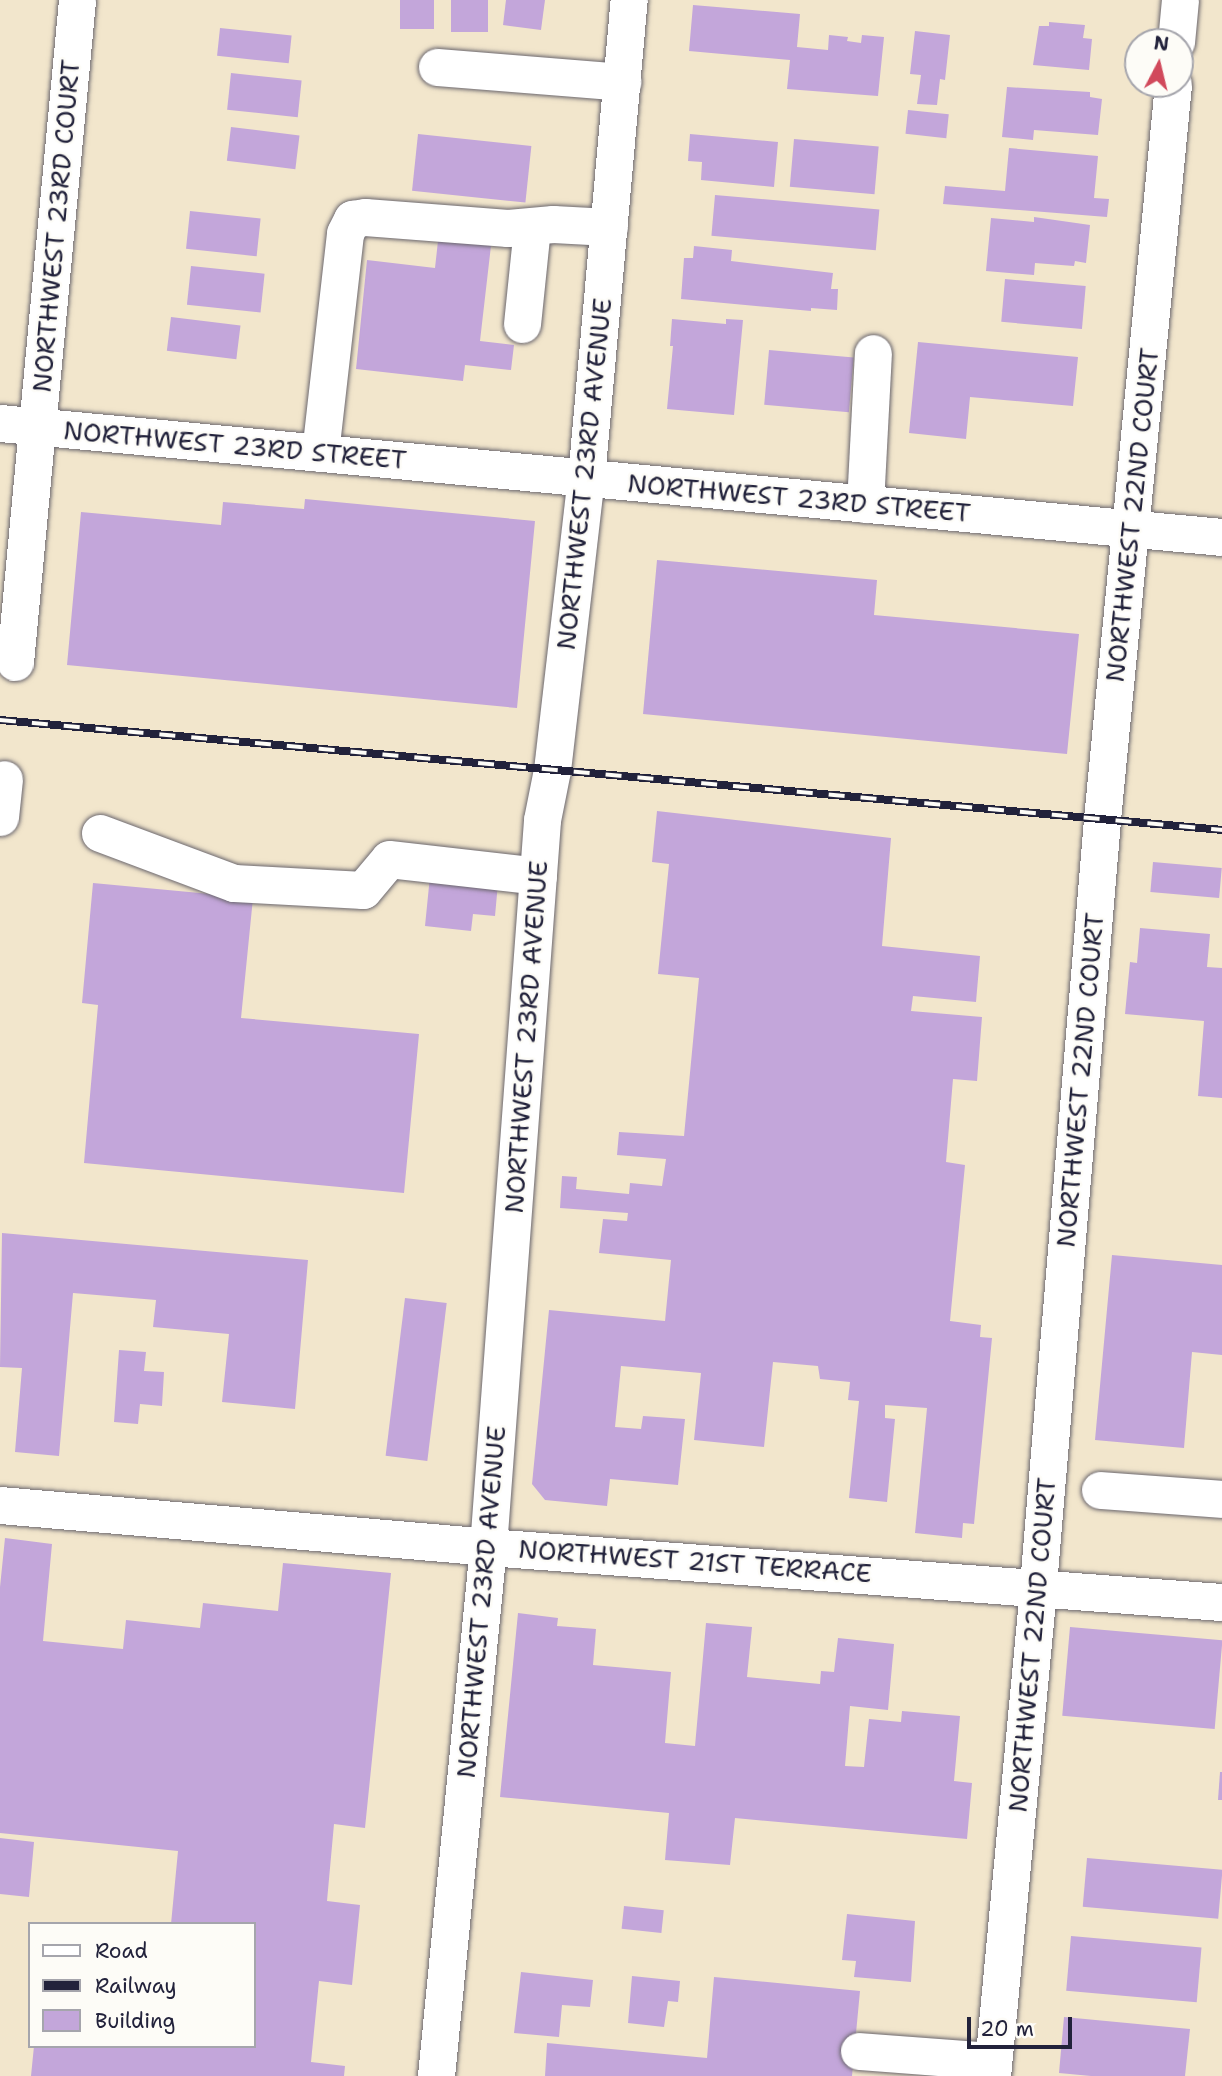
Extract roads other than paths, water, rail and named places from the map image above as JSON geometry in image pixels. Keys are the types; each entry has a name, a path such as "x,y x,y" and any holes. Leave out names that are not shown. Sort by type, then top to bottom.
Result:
{"street":[{"name":"NORTHWEST 23RD COURT","path":"15,662 77,0"},
{"name":"NORTHWEST 23RD AVENUE","path":"436,2076 488,1547 542,820 552,769 586,478 629,0"},
{"path":"1177,28 1180,0"},
{"path":"437,68 622,82"},
{"name":"NORTHWEST 22ND COURT","path":"992,2069 1038,1585 1102,819 1172,98"},
{"path":"320,453 345,233 352,219 365,217 508,228 609,227"},
{"path":"522,324 532,227"},
{"path":"865,504 873,353"},
{"name":"NORTHWEST 23RD STREET","path":"0,423 1222,537"},
{"path":"0,817 4,779"},
{"path":"100,833 234,883 363,890 388,859 538,876"},
{"path":"1100,1490 1222,1499"},
{"name":"NORTHWEST 21ST TERRACE","path":"0,1505 488,1547 1038,1585 1222,1602"},
{"path":"859,2050 992,2069"}],"railway":[{"path":"0,720 1222,830"}]}
